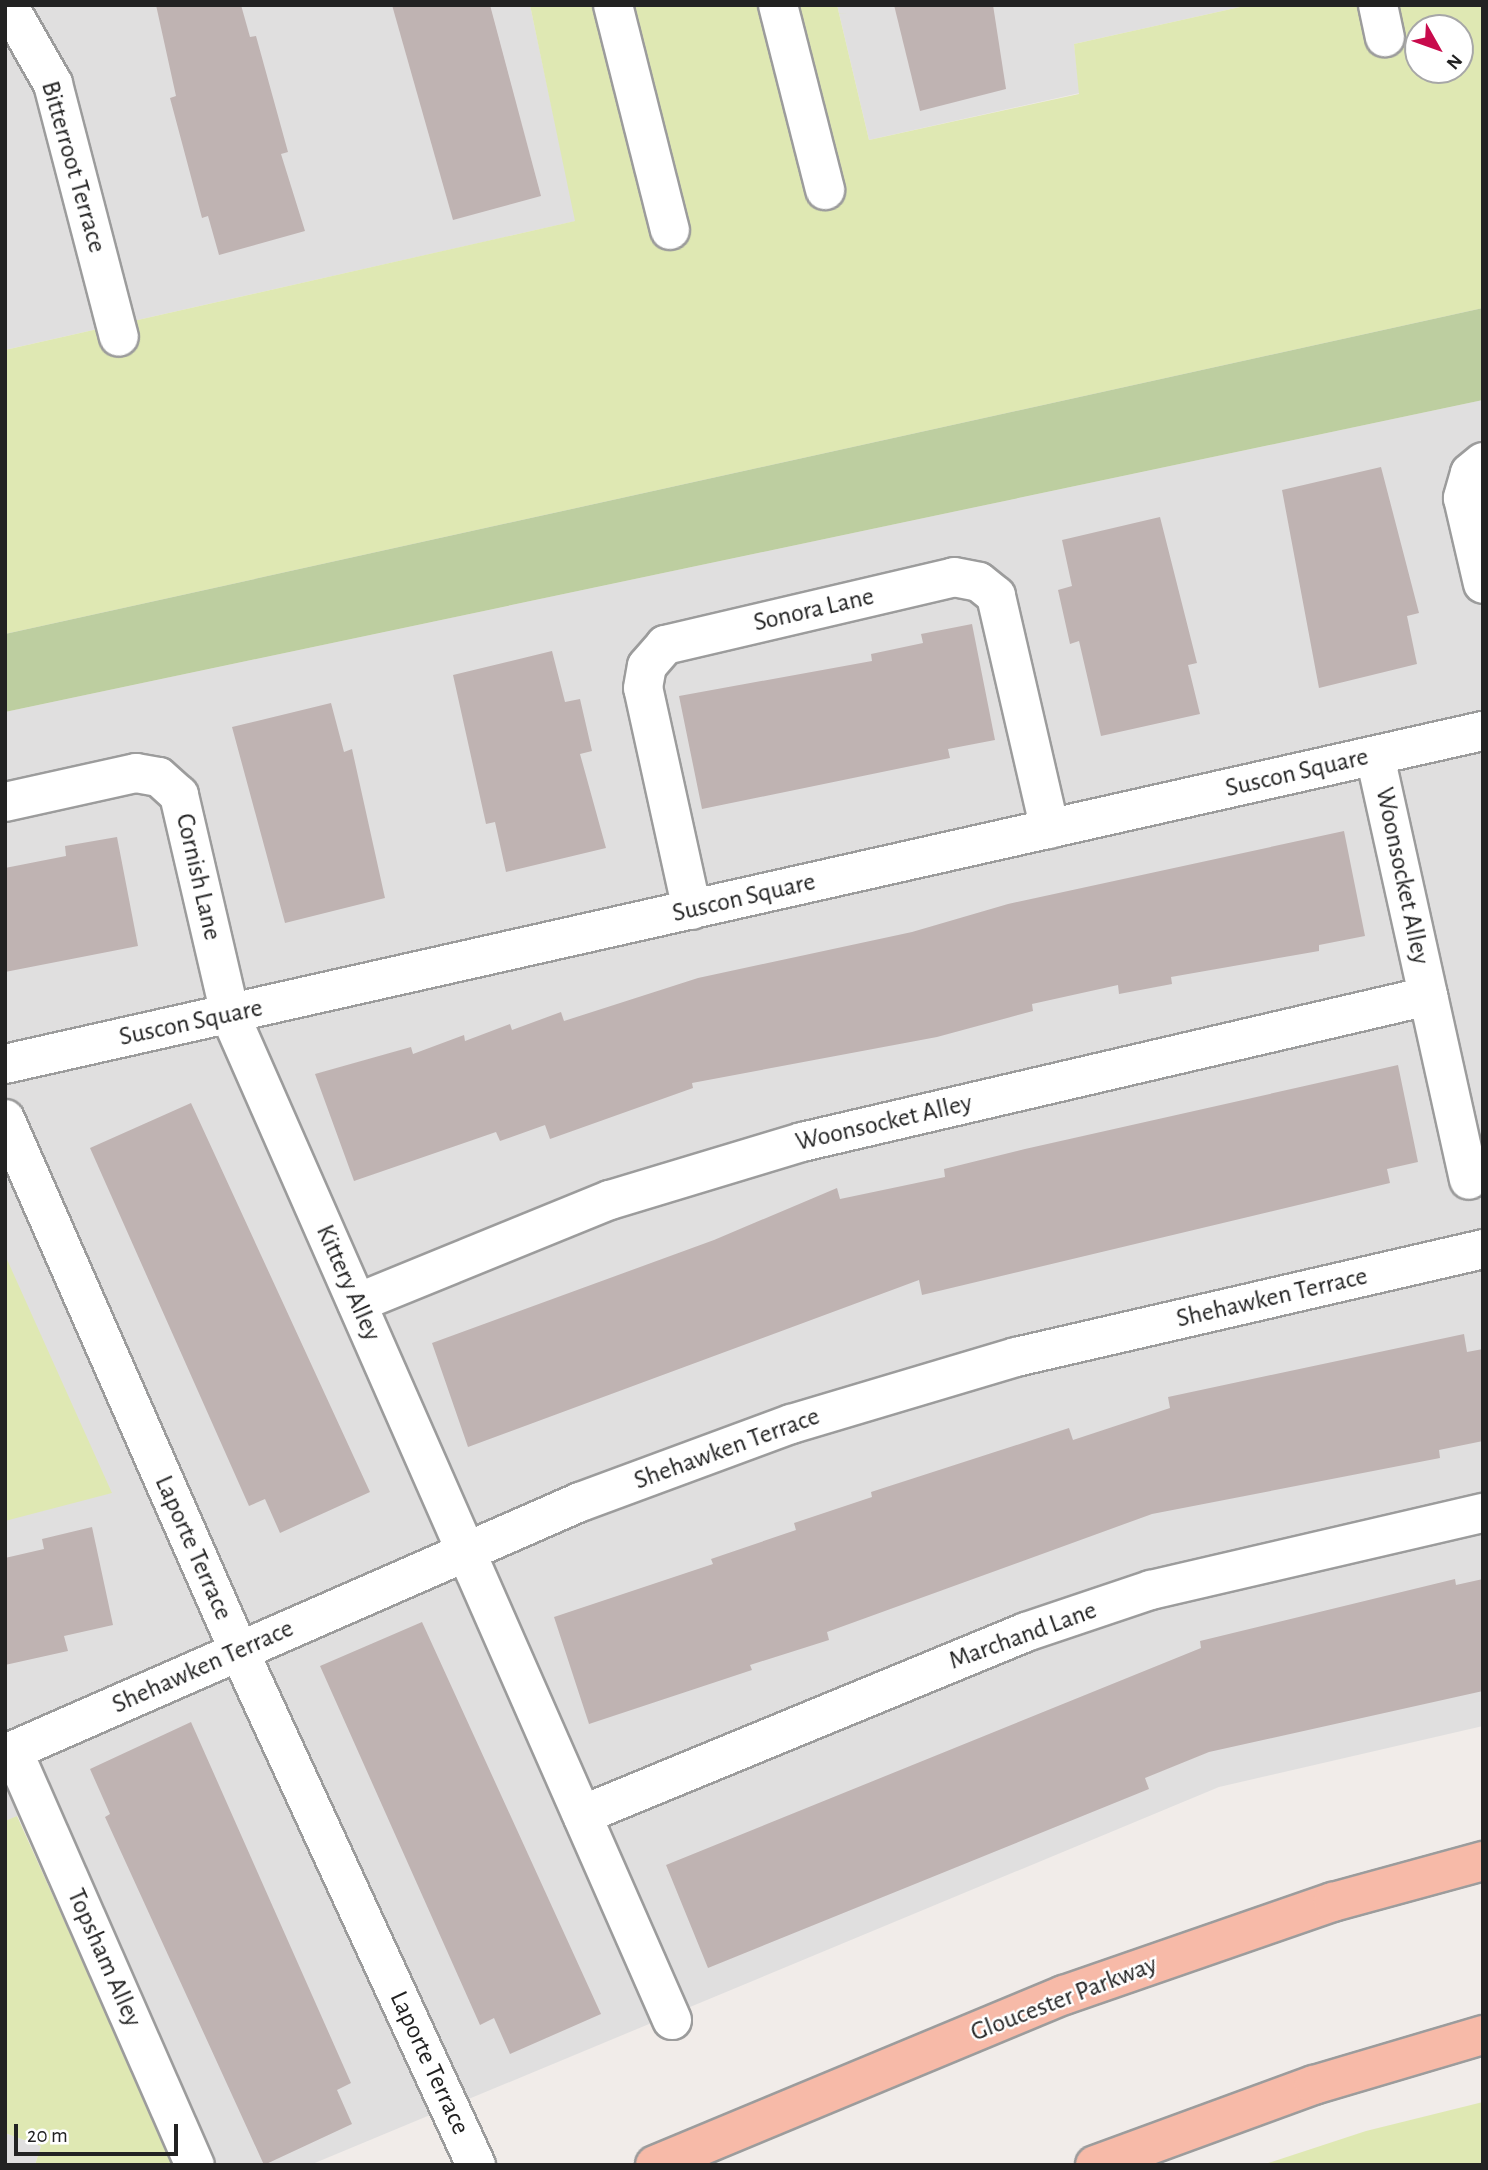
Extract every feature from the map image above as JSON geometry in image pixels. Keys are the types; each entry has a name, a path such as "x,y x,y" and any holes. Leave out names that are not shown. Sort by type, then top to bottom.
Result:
{"main road":[{"name":"Gloucester Parkway","path":"655,2165 1065,1995 1333,1902 1483,1861"},
{"path":"1095,2165 1314,2085 1483,2035"}],"street":[{"name":"Bitterroot Terrace","path":"8,5 53,84 119,337"},
{"path":"613,5 670,230"},
{"path":"778,5 825,190"},
{"path":"1483,462 1469,473 1463,498 1483,584"},
{"name":"Sonora Lane","path":"692,910 643,688 647,666 664,645 954,577 979,582 996,596 1050,829"},
{"name":"Suscon Square","path":"5,1064 1483,731"},
{"name":"Woonsocket Alley","path":"1375,756 1469,1180"},
{"name":"Cornish Lane","path":"5,802 136,773 159,777 179,795 230,1015"},
{"name":"Woonsocket Alley","path":"357,1303 610,1200 802,1142 1428,996"},
{"name":"Kittery Alley","path":"230,1015 466,1551"},
{"name":"Laporte Terrace","path":"5,1119 239,1651 476,2165"},
{"name":"Shehawken Terrace","path":"9,1752 466,1551 791,1424 1003,1361 1483,1249"},
{"name":"Marchand Lane","path":"582,1815 1038,1627 1151,1590 1483,1513"},
{"path":"466,1551 671,2020"},
{"name":"Topsham Alley","path":"9,1752 195,2165"}],"shaded area":[{"path":"5,5 530,5 576,221 5,350"},
{"path":"837,5 1249,5 1074,44 1080,93 869,140"},
{"path":"1483,400 1483,1726 1219,1787 310,2165 174,2165 18,1816 5,1821 5,712"},
{"path":"5,2133 41,2146 35,2165 5,2165"}],"green space":[{"path":"530,5 837,5 869,140 1079,94 1074,44 1249,5 1483,5 1483,308 5,634 5,350 575,221"},
{"path":"1483,308 1483,400 5,712 5,634"},
{"path":"5,1255 112,1493 5,1521"},
{"path":"17,1816 174,2165 35,2165 41,2146 5,2133 5,1821"},
{"path":"1483,2102 1483,2165 1262,2165 1366,2131"}],"building":[{"path":"156,5 241,5 250,37 256,36 288,152 281,154 305,231 219,255 208,216 202,218 170,98 176,96"},
{"path":"392,5 490,5 541,196 453,220"},
{"path":"894,5 993,5 1006,89 920,111"},
{"path":"1381,467 1419,613 1407,616 1417,664 1319,688 1282,490"},
{"path":"1160,517 1197,663 1188,665 1200,714 1101,736 1079,641 1070,644 1058,590 1072,586 1062,540"},
{"path":"972,624 995,740 948,749 950,758 702,809 679,696 872,661 871,654 923,643 921,634"},
{"path":"552,651 565,702 580,699 592,751 580,754 606,848 506,872 495,822 486,824 453,675"},
{"path":"331,703 344,752 352,749 385,898 285,923 232,727"},
{"path":"1344,831 1365,936 1319,945 1319,951 1171,977 1172,984 1119,994 1118,985 1032,1004 1033,1011 937,1037 692,1083 693,1088 550,1139 545,1125 500,1141 496,1132 354,1181 315,1074 411,1047 413,1054 464,1035 465,1041 510,1024 512,1030 561,1012 564,1021 698,978 912,932 1008,904"},
{"path":"117,837 138,946 5,972 5,868 66,856 65,846"},
{"path":"1398,1065 1418,1162 1387,1169 1390,1183 922,1295 919,1280 468,1447 432,1343 714,1240 837,1188 840,1199 945,1177 944,1169"},
{"path":"191,1103 370,1492 280,1533 265,1499 249,1506 90,1148"},
{"path":"1464,1334 1467,1352 1483,1349 1483,1441 1439,1450 1440,1458 1152,1514 827,1632 829,1640 750,1665 752,1670 589,1724 554,1617 713,1564 711,1559 796,1530 794,1523 872,1497 871,1492 1069,1428 1073,1440 1170,1408 1168,1397"},
{"path":"92,1527 113,1625 64,1636 68,1651 5,1665 5,1558 44,1549 42,1539"},
{"path":"1455,1579 1456,1585 1483,1579 1483,1691 1209,1752 1145,1778 1149,1789 708,1968 666,1865 1201,1648 1200,1641"},
{"path":"422,1622 601,2014 510,2054 494,2018 480,2025 320,1666"},
{"path":"191,1722 351,2083 337,2090 352,2124 264,2165 105,1817 110,1814 90,1769"}]}
